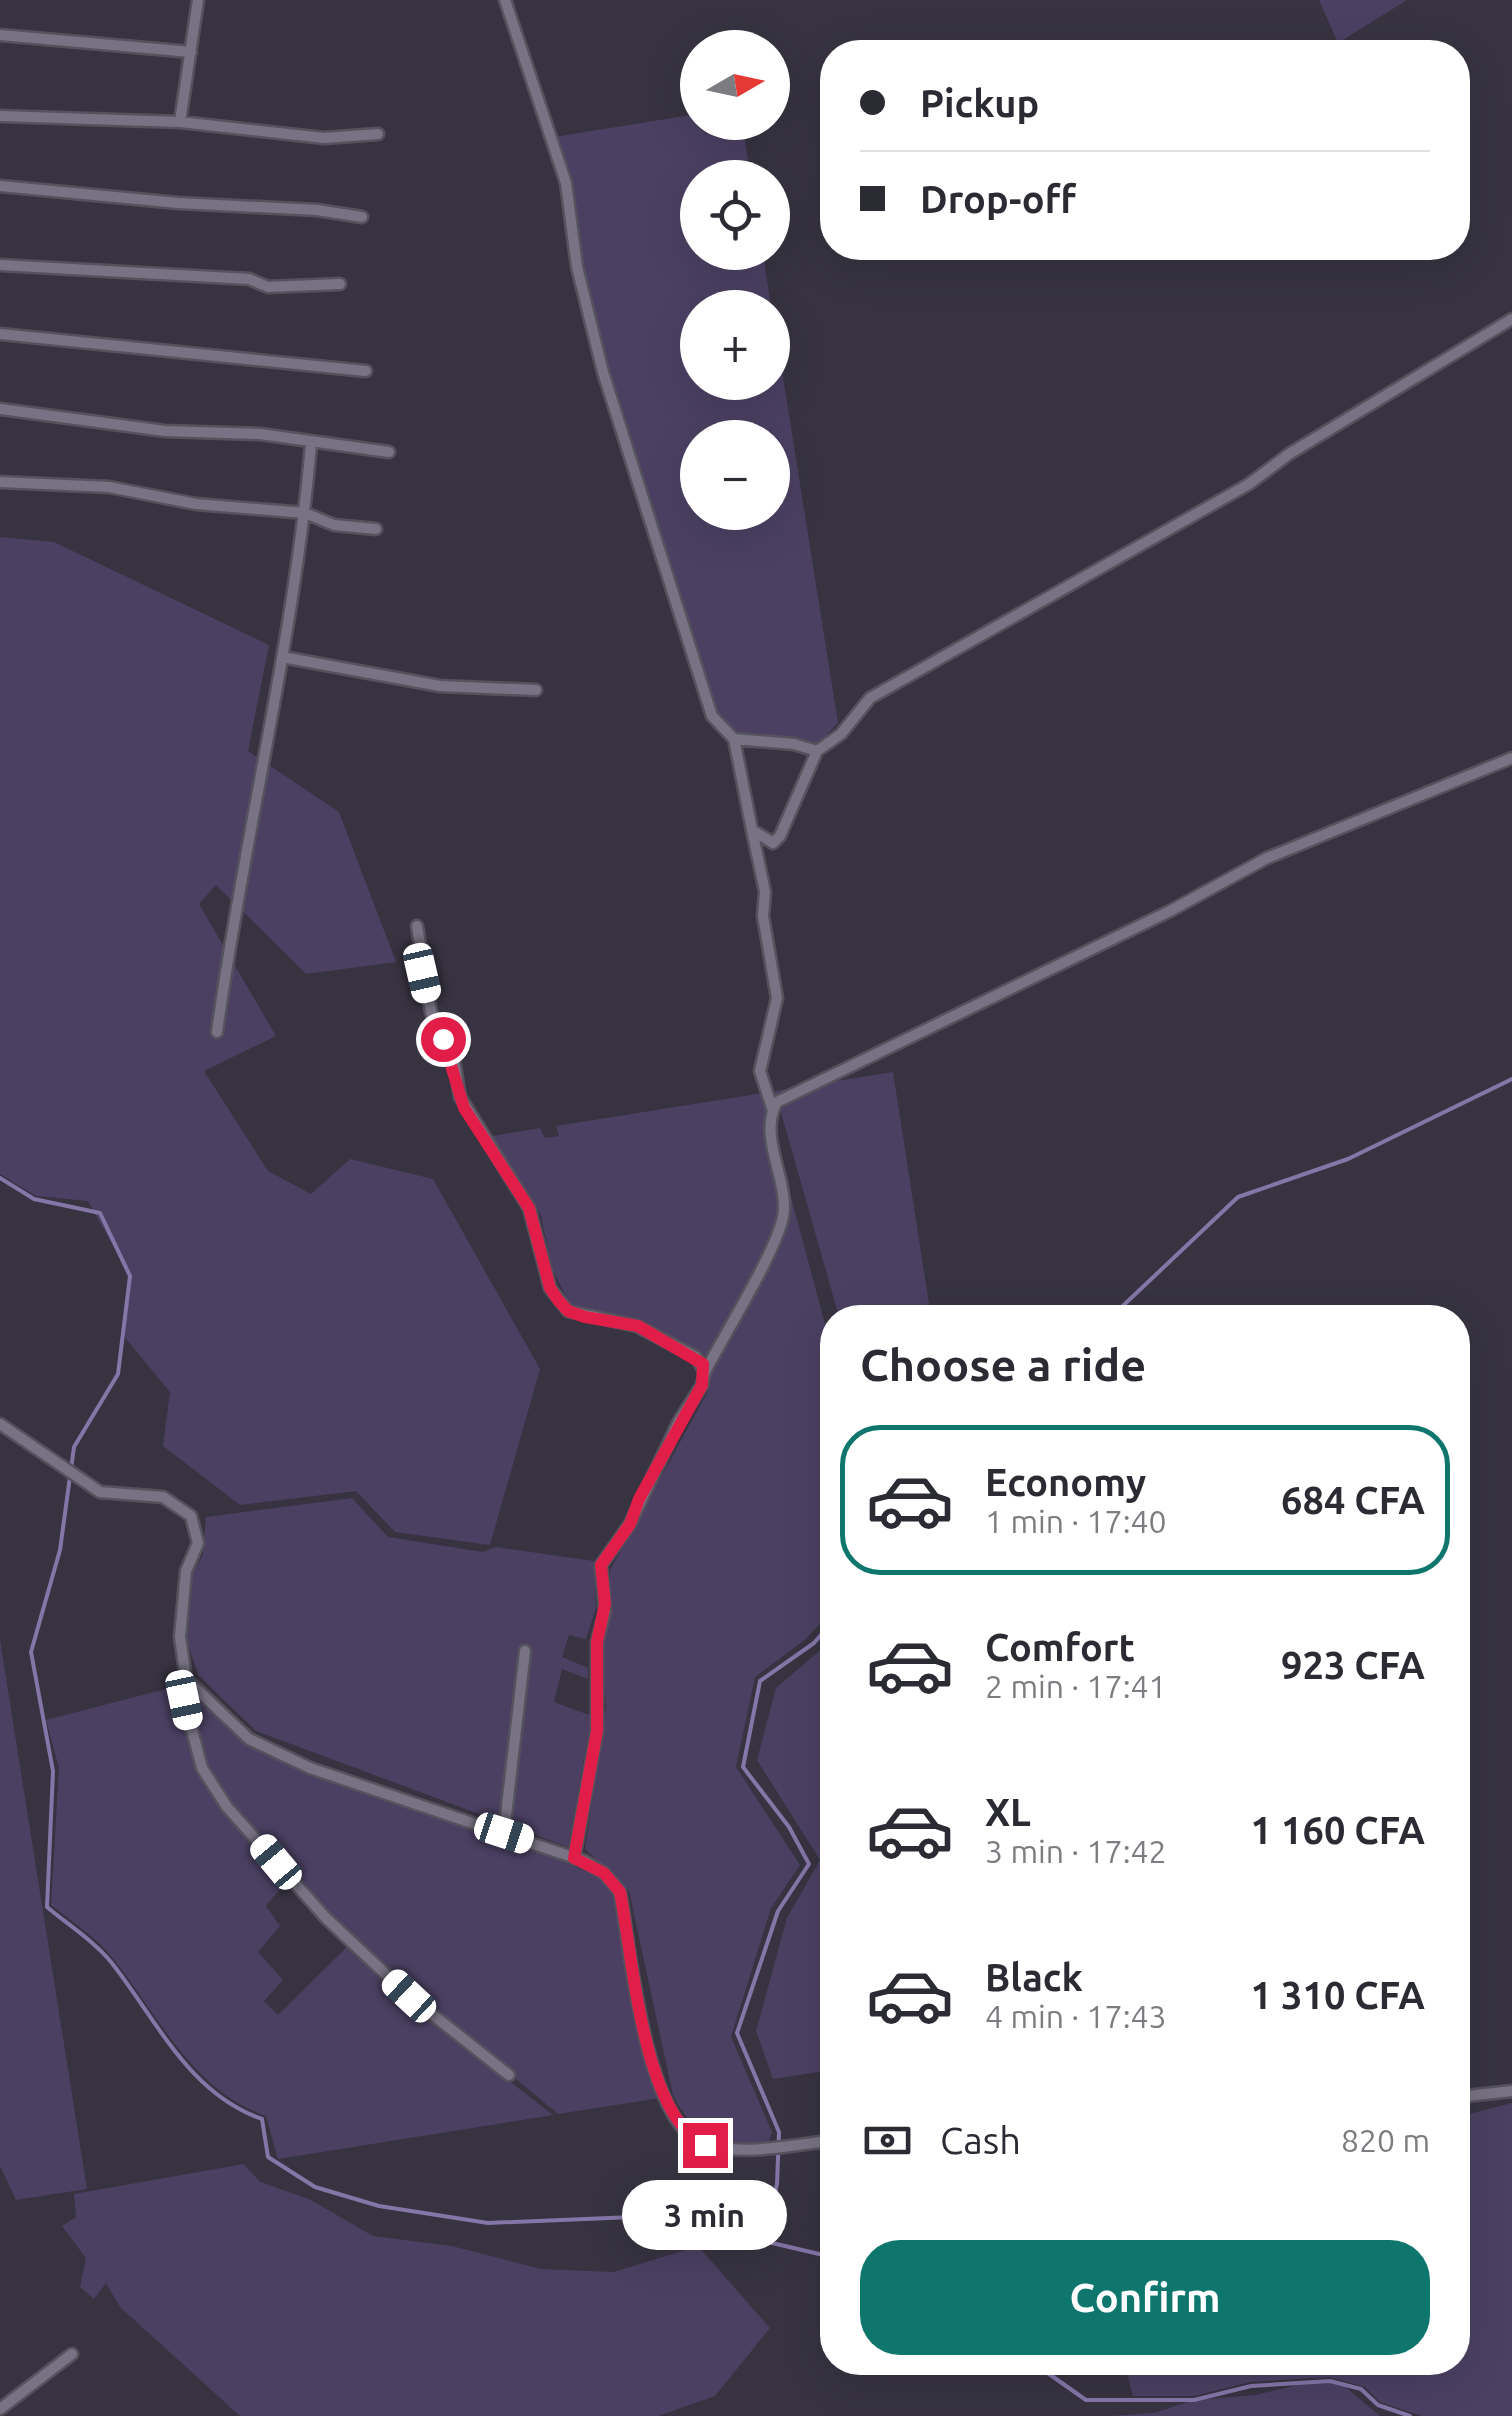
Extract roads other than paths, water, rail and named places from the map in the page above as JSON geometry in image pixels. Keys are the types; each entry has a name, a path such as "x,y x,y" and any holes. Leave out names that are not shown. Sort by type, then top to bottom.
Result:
{"street":[{"path":"180,122 198,0"},
{"path":"505,0 566,184 577,267 603,372 702,690 712,716 734,740 763,878 764,916 776,998 760,1071 773,1111 782,1218 704,1372 702,1385 639,1499 630,1524 601,1565 605,1604 597,1642 597,1731 574,1858"},
{"path":"0,35 191,52"},
{"path":"0,116 180,122 324,138 378,134"},
{"path":"0,186 362,217"},
{"path":"0,265 248,279 268,287 340,284"},
{"path":"752,830 773,843 780,836 818,752 841,734 870,698 1250,484 1289,454 1512,320"},
{"path":"0,334 366,371"},
{"path":"0,409 165,431 260,434 389,452"},
{"path":"217,1032 232,925 282,657 304,513 310,444"},
{"path":"0,482 109,487 196,504 304,513 334,525 376,529"},
{"path":"282,657 440,686 536,690"},
{"path":"734,740 794,744 818,752"},
{"path":"773,1111 777,1102 845,1065 1170,911 1266,858 1512,758"},
{"path":"417,926 431,1012 455,1066 460,1097 529,1208 550,1288 568,1311 638,1326 696,1357 704,1372"},
{"path":"0,1424 107,1494 163,1497 183,1508 197,1524 198,1543 186,1571 180,1616 186,1678 184,1700 202,1768 227,1807 340,1931 409,1996 509,2075"},
{"path":"504,1833 525,1651"},
{"path":"186,1678 249,1739 310,1768 574,1858 604,1873 620,1892 650,2055 668,2106 684,2130 705,2145 732,2150 820,2142"},
{"path":"1470,2096 1512,2091"},
{"path":"0,2409 72,2354"}],"waterway":[{"path":"1124,1305 1238,1197 1348,1159 1512,1079"},
{"path":"0,1178 34,1199 100,1213 130,1276 118,1374 74,1447 60,1550 31,1652 53,1771 47,1907 111,1962 194,2073 236,2107 262,2119 268,2157 315,2187 379,2206 488,2223 657,2216 820,2254"},
{"path":"750,2239 767,2223 777,2184 779,2132 737,2033 778,1911 809,1864 789,1827 743,1767 760,1681 820,1636"},
{"path":"1050,2375 1086,2400 1194,2400 1251,2386 1330,2381 1361,2389 1378,2405 1410,2416"}]}
